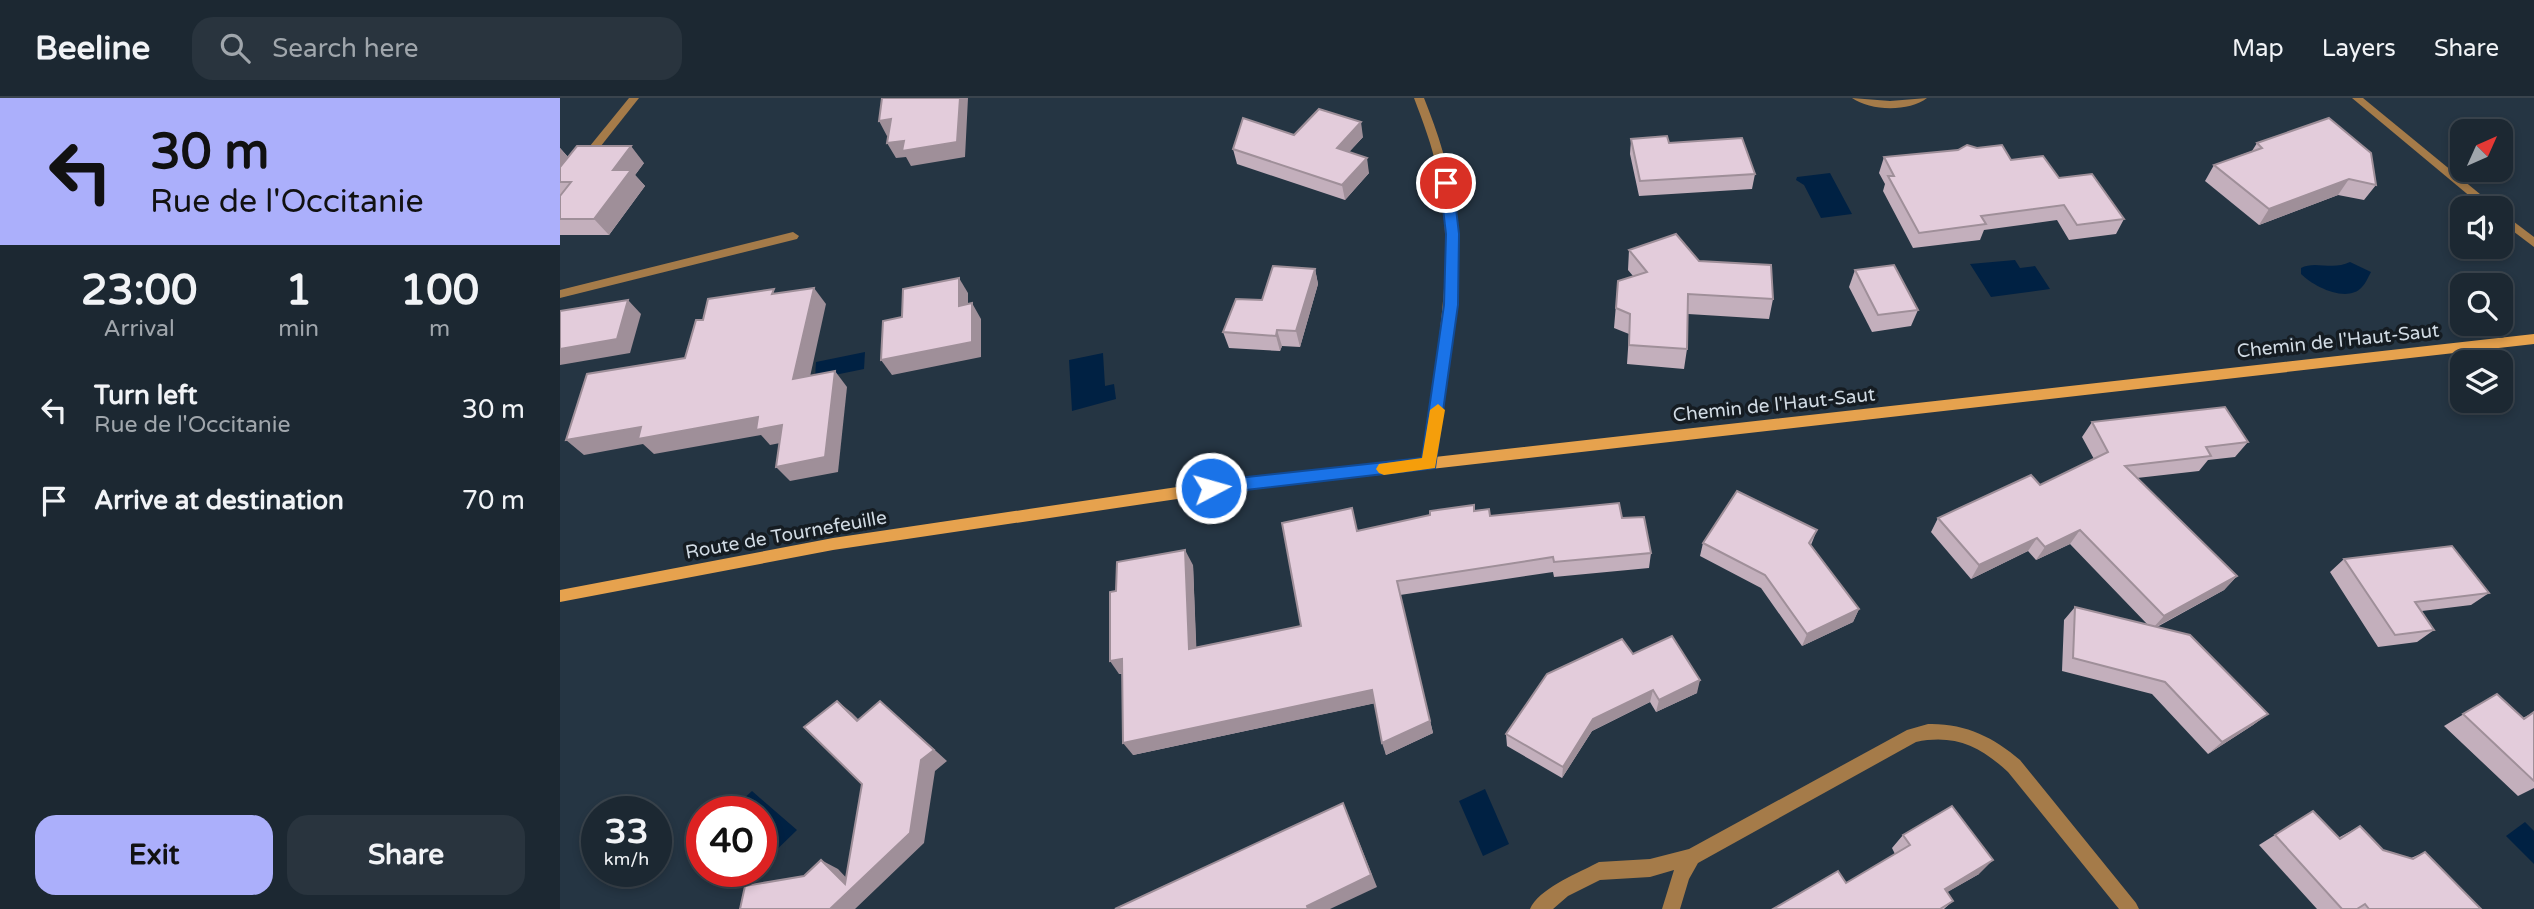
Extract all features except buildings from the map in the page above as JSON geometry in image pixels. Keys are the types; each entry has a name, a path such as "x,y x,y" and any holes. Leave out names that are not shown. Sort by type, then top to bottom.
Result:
{"street":[{"path":"578,169 634,98"},
{"path":"1419,98 1433,130 1443,165 1453,234 1451,305 1429,464"},
{"path":"1857,98 1891,105 1922,98"},
{"path":"2357,98 2476,196"},
{"path":"2513,226 2534,243"},
{"path":"560,294 793,236"},
{"name":"Chemin de l'Haut-Saut","path":"1020,516 1211,488 2534,339"},
{"name":"Route de Tournefeuille","path":"560,596 833,544 1020,516"},
{"path":"1539,909 1562,890 1599,871 1650,868 1692,857 1913,735 1930,731 1961,732 1977,737 1997,750 2014,766 2130,909"},
{"path":"1671,909 1681,875 1692,857"}],"water":[{"path":"1830,173 1852,214 1821,218 1804,185 1796,180 1797,177"},
{"path":"2015,260 2020,268 2035,266 2050,289 1991,297 1970,264"},
{"path":"2350,262 2371,272 2362,287 2348,294 2322,288 2301,274 2301,268 2306,266 2337,266"},
{"path":"865,352 864,369 815,379 816,362"},
{"path":"1103,353 1105,386 1114,384 1116,399 1072,411 1069,360"},
{"path":"1485,789 1509,844 1483,856 1459,801"},
{"path":"777,813 797,830 777,849"},
{"path":"2525,822 2534,831 2534,864 2506,836"}],"slow traffic":[{"path":"1384,469 1429,464 1438,410"}],"route":[{"path":"1211,488 1429,464 1453,276 1453,234 1446,183"}]}
